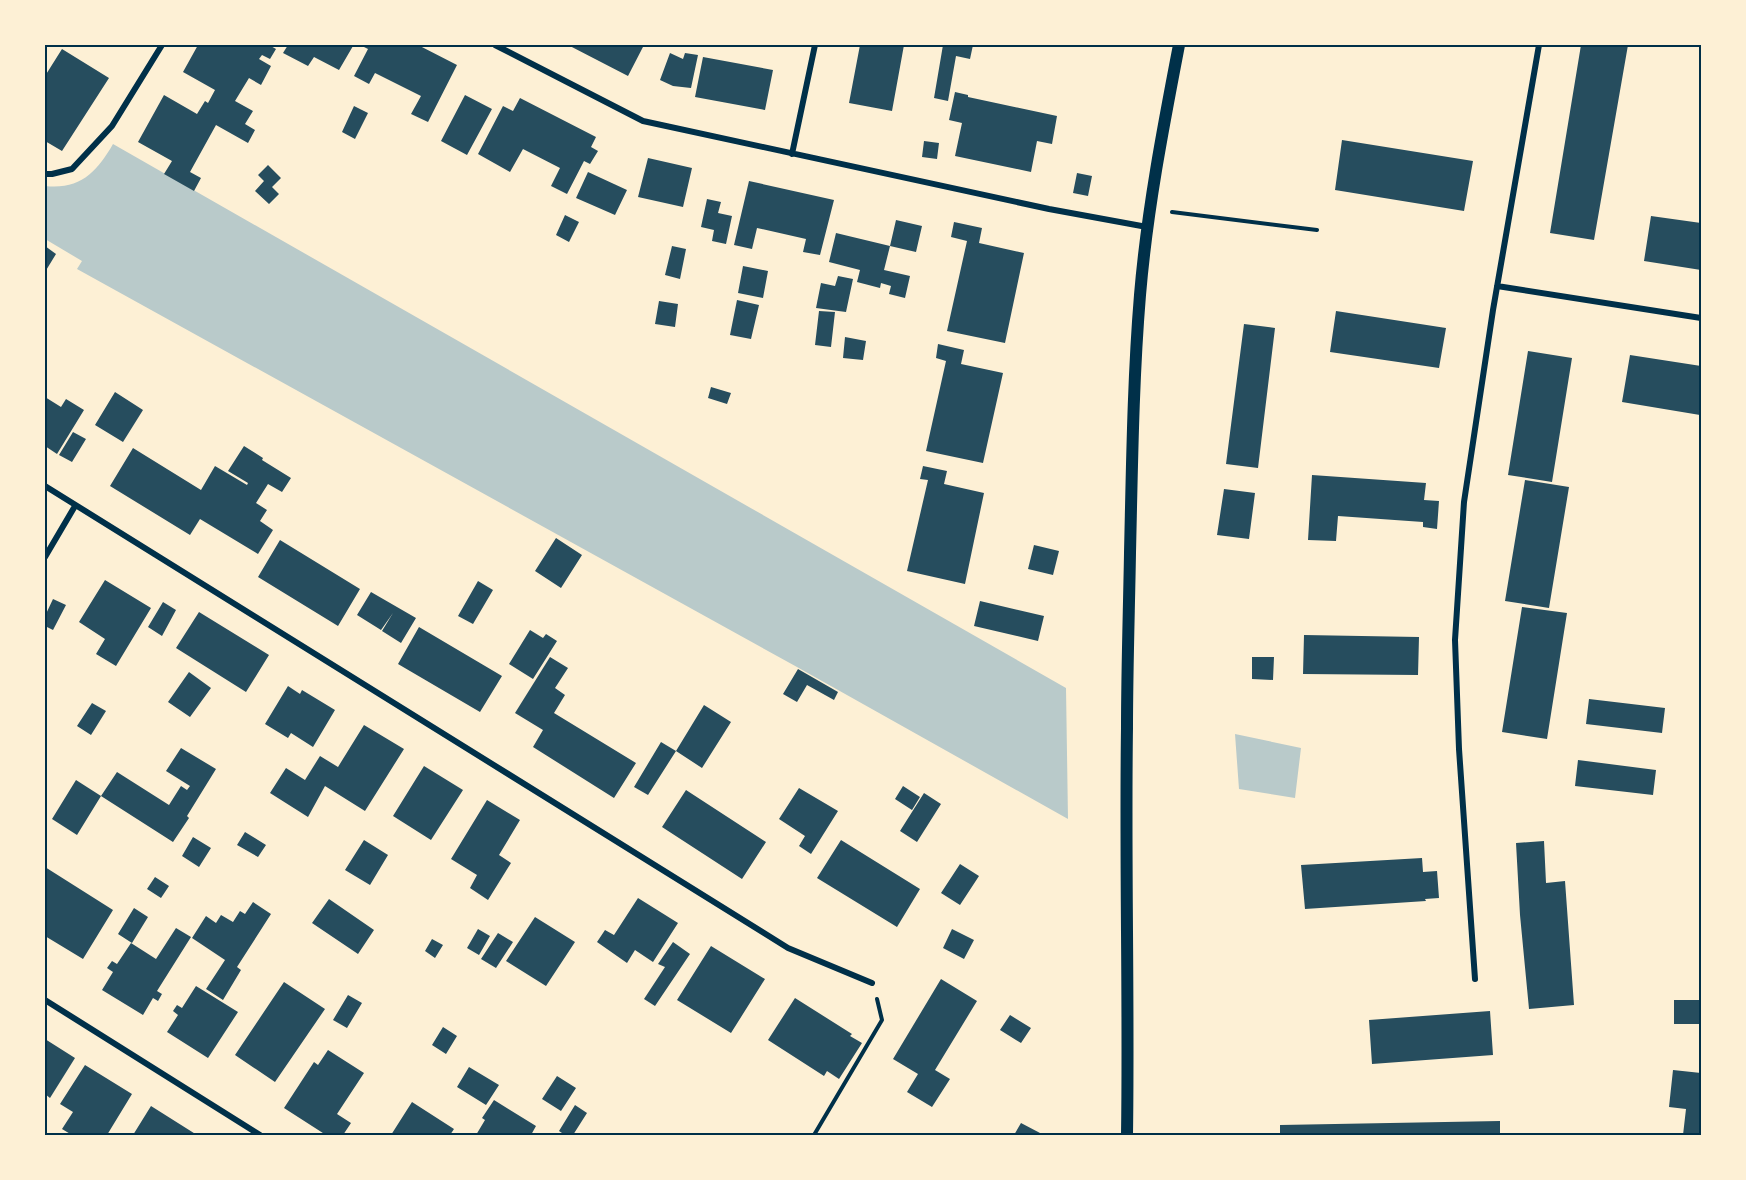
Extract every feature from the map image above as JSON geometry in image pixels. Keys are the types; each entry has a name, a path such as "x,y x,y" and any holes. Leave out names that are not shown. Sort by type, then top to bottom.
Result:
{"main road":[{"path":"1127,1135 1127,730 1132,440 1140,295 1147,227 1179,45"}],"street":[{"path":"45,174 72,169 112,126 162,45"},
{"path":"495,45 643,121 1037,207 1147,227"},
{"path":"792,154 815,45"},
{"path":"1475,979 1459,749 1455,640 1464,502 1497,286 1539,45"},
{"path":"1497,286 1701,318"},
{"path":"45,486 788,948 872,982"},
{"path":"45,557 75,506"},
{"path":"45,1000 260,1135"}],"path":[{"path":"1151,209 1317,230"},
{"path":"814,1135 882,1020 872,982"}],"shaded area":[{"path":"113,144 1066,688 1068,819 77,269 82,261 45,239 45,186 78,182 94,171"},
{"path":"1235,734 1301,748 1295,798 1239,789"}],"building":[{"path":"198,45 269,45 276,49 270,59 262,55 259,59 271,66 261,85 249,78 235,101 253,111 245,124 255,130 248,143 216,125 190,172 201,178 194,191 164,174 172,161 138,142 164,95 197,114 205,101 208,103 215,90 183,72"},
{"path":"288,45 353,46 339,70 314,57 308,66 283,53"},
{"path":"360,45 418,45 457,65 428,122 411,114 421,96 375,73 369,84 354,76 368,49"},
{"path":"568,45 644,45 628,76"},
{"path":"860,45 904,45 892,111 849,103"},
{"path":"943,45 973,45 970,59 956,56 948,101 934,98"},
{"path":"1581,45 1628,45 1594,240 1550,233"},
{"path":"62,49 109,78 62,151 45,141 45,76"},
{"path":"670,53 683,59 685,53 698,55 691,88 673,86 660,80"},
{"path":"703,57 773,70 765,110 695,97"},
{"path":"955,92 968,95 968,97 1057,116 1052,144 1037,141 1031,172 955,156 962,123 949,120"},
{"path":"465,95 492,109 467,155 441,141"},
{"path":"520,98 596,137 591,147 598,151 590,164 584,161 567,194 551,186 560,168 523,149 510,172 478,154 503,106 513,111"},
{"path":"354,106 368,113 355,139 342,132"},
{"path":"1342,140 1473,161 1464,211 1335,190"},
{"path":"924,141 939,143 937,159 922,157"},
{"path":"648,158 692,168 683,207 638,197"},
{"path":"268,165 281,178 272,187 279,194 269,204 255,191 264,181 258,175"},
{"path":"588,172 627,190 615,215 576,198"},
{"path":"1077,173 1092,176 1088,196 1073,193"},
{"path":"749,181 834,200 820,255 803,252 806,239 757,228 752,249 734,245"},
{"path":"707,199 721,202 718,213 732,216 726,244 712,241 714,230 701,227"},
{"path":"565,215 579,222 569,242 556,235"},
{"path":"1651,216 1701,223 1701,270 1644,261"},
{"path":"896,220 922,226 916,252 890,246"},
{"path":"954,222 982,228 979,243 1024,253 1005,343 947,331 967,241 951,237"},
{"path":"836,233 890,246 884,270 910,276 905,298 889,294 891,286 881,283 880,288 857,282 860,270 829,262"},
{"path":"45,246 56,254 45,272"},
{"path":"672,246 686,249 680,279 665,275"},
{"path":"743,266 768,271 763,298 738,293"},
{"path":"838,276 853,279 846,312 816,308 821,283 835,286"},
{"path":"737,300 759,305 751,339 730,335"},
{"path":"659,301 678,304 675,327 655,324"},
{"path":"819,311 835,312 831,347 815,345"},
{"path":"1336,311 1446,328 1439,368 1330,352"},
{"path":"1244,324 1275,328 1258,468 1226,464"},
{"path":"845,337 866,341 863,360 843,358"},
{"path":"938,344 964,350 961,364 1003,373 983,463 926,451 946,361 936,358"},
{"path":"1528,351 1572,358 1552,482 1508,475"},
{"path":"1630,355 1701,366 1700,415 1622,402"},
{"path":"711,387 731,393 727,404 708,398"},
{"path":"115,392 143,410 123,442 95,425"},
{"path":"45,397 61,407 66,399 84,410 57,454 45,446"},
{"path":"73,432 86,439 72,462 59,455"},
{"path":"244,446 291,478 282,492 268,484 256,503 267,510 260,521 273,530 258,554 200,519 190,535 110,486 133,448 201,490 215,466 247,485 248,483 228,471"},
{"path":"923,466 947,471 944,484 984,493 965,584 907,571 928,480 920,479"},
{"path":"1312,475 1426,483 1424,500 1439,501 1437,529 1423,527 1423,522 1338,516 1336,541 1308,540"},
{"path":"1525,480 1569,487 1549,608 1505,601"},
{"path":"1224,489 1255,493 1249,539 1217,535"},
{"path":"556,538 582,555 561,588 535,571"},
{"path":"280,540 360,589 338,626 258,577"},
{"path":"1034,545 1059,551 1053,575 1028,569"},
{"path":"105,580 151,608 116,666 96,654 105,639 79,622"},
{"path":"478,581 493,590 473,624 458,616"},
{"path":"371,592 416,618 401,643 382,631 393,613 381,630 357,615"},
{"path":"53,599 66,605 53,630 45,626 45,616"},
{"path":"980,601 1044,616 1038,641 974,626"},
{"path":"163,602 176,610 162,636 148,627"},
{"path":"1522,607 1567,613 1547,739 1502,732"},
{"path":"199,612 269,655 246,692 176,648"},
{"path":"419,627 502,676 480,712 398,664"},
{"path":"530,630 543,638 546,634 557,641 533,679 509,664"},
{"path":"1304,635 1419,637 1418,675 1303,674"},
{"path":"550,657 568,668 555,688 565,695 554,713 636,763 614,798 533,747 543,730 515,713"},
{"path":"1252,657 1274,657 1273,680 1252,679"},
{"path":"798,669 838,692 834,700 807,685 797,702 783,694"},
{"path":"189,672 211,688 190,717 168,702"},
{"path":"288,686 300,694 302,690 335,710 313,747 291,733 288,738 265,724"},
{"path":"1589,699 1665,708 1662,733 1586,724"},
{"path":"92,703 106,711 91,735 77,726"},
{"path":"704,705 731,722 702,768 676,751"},
{"path":"364,725 404,749 365,811 325,786 308,817 270,793 286,768 305,780 320,756 338,767"},
{"path":"661,742 676,751 648,795 634,787"},
{"path":"181,748 216,769 173,842 101,796 117,772 169,805 181,786 187,790 190,786 166,771"},
{"path":"1578,760 1656,770 1653,795 1575,786"},
{"path":"424,766 463,790 431,840 393,816"},
{"path":"76,780 101,796 77,835 52,819"},
{"path":"903,786 920,797 912,810 895,799"},
{"path":"799,788 838,811 811,854 799,846 805,836 779,819"},
{"path":"686,790 766,842 742,879 662,827"},
{"path":"924,793 941,804 917,842 900,831"},
{"path":"487,800 520,820 499,855 511,863 488,900 470,888 477,875 451,859"},
{"path":"245,832 266,845 258,857 237,845"},
{"path":"193,837 211,848 199,867 182,856"},
{"path":"364,840 388,855 370,885 345,870"},
{"path":"841,840 920,889 897,927 817,878"},
{"path":"1544,841 1546,883 1565,881 1574,1005 1529,1009 1516,843"},
{"path":"1422,858 1423,872 1437,871 1439,898 1425,899 1426,901 1305,909 1301,865"},
{"path":"960,864 979,876 960,905 941,893"},
{"path":"45,867 113,910 83,959 45,936"},
{"path":"155,877 169,886 161,898 147,889"},
{"path":"638,898 678,923 653,962 635,950 627,963 597,942 605,930 614,935"},
{"path":"329,899 374,930 358,954 312,923"},
{"path":"253,902 271,914 237,967 241,970 223,1000 206,989 225,960 192,938 206,916 216,923 221,915 233,922 240,911 245,914"},
{"path":"134,908 148,917 132,943 118,934"},
{"path":"535,917 575,942 546,986 506,961"},
{"path":"176,928 191,937 157,991 162,994 158,1001 153,998 143,1015 102,990 113,972 107,968 112,961 117,964 131,943 156,959"},
{"path":"478,929 490,936 479,955 467,948"},
{"path":"952,929 974,940 964,959 943,948"},
{"path":"498,933 513,942 496,968 481,959"},
{"path":"432,939 443,945 435,958 425,951"},
{"path":"673,942 690,954 655,1006 644,999 665,967 658,964"},
{"path":"711,946 765,979 731,1033 677,1000"},
{"path":"941,979 977,1001 935,1070 950,1079 932,1107 907,1092 918,1074 893,1059"},
{"path":"284,982 325,1009 275,1082 235,1055"},
{"path":"196,986 238,1012 208,1058 167,1032 178,1015 173,1011 177,1005 182,1008"},
{"path":"348,995 362,1003 347,1028 333,1020"},
{"path":"795,998 852,1034 850,1036 862,1043 839,1079 827,1071 824,1076 768,1040"},
{"path":"1674,1000 1701,1000 1701,1024 1674,1024"},
{"path":"1490,1011 1493,1055 1372,1064 1369,1020"},
{"path":"1010,1015 1031,1028 1021,1043 1000,1030"},
{"path":"443,1027 457,1036 446,1054 432,1045"},
{"path":"45,1039 75,1058 50,1098 45,1094"},
{"path":"328,1050 364,1073 337,1114 351,1123 343,1135 326,1135 284,1108 314,1062 318,1065"},
{"path":"85,1065 132,1094 107,1135 72,1135 62,1129 73,1112 60,1104"},
{"path":"469,1067 499,1085 486,1105 457,1087"},
{"path":"1673,1070 1701,1073 1701,1135 1683,1135 1686,1109 1669,1107"},
{"path":"557,1076 576,1088 561,1111 542,1099"},
{"path":"494,1100 536,1126 531,1135 476,1135 485,1120 482,1118"},
{"path":"412,1102 454,1129 450,1135 391,1135"},
{"path":"575,1105 587,1113 573,1135 565,1135 559,1131"},
{"path":"151,1106 197,1135 133,1135"},
{"path":"1500,1121 1500,1135 1280,1135 1280,1125"},
{"path":"1021,1123 1040,1133 1039,1135 1014,1135"}]}
